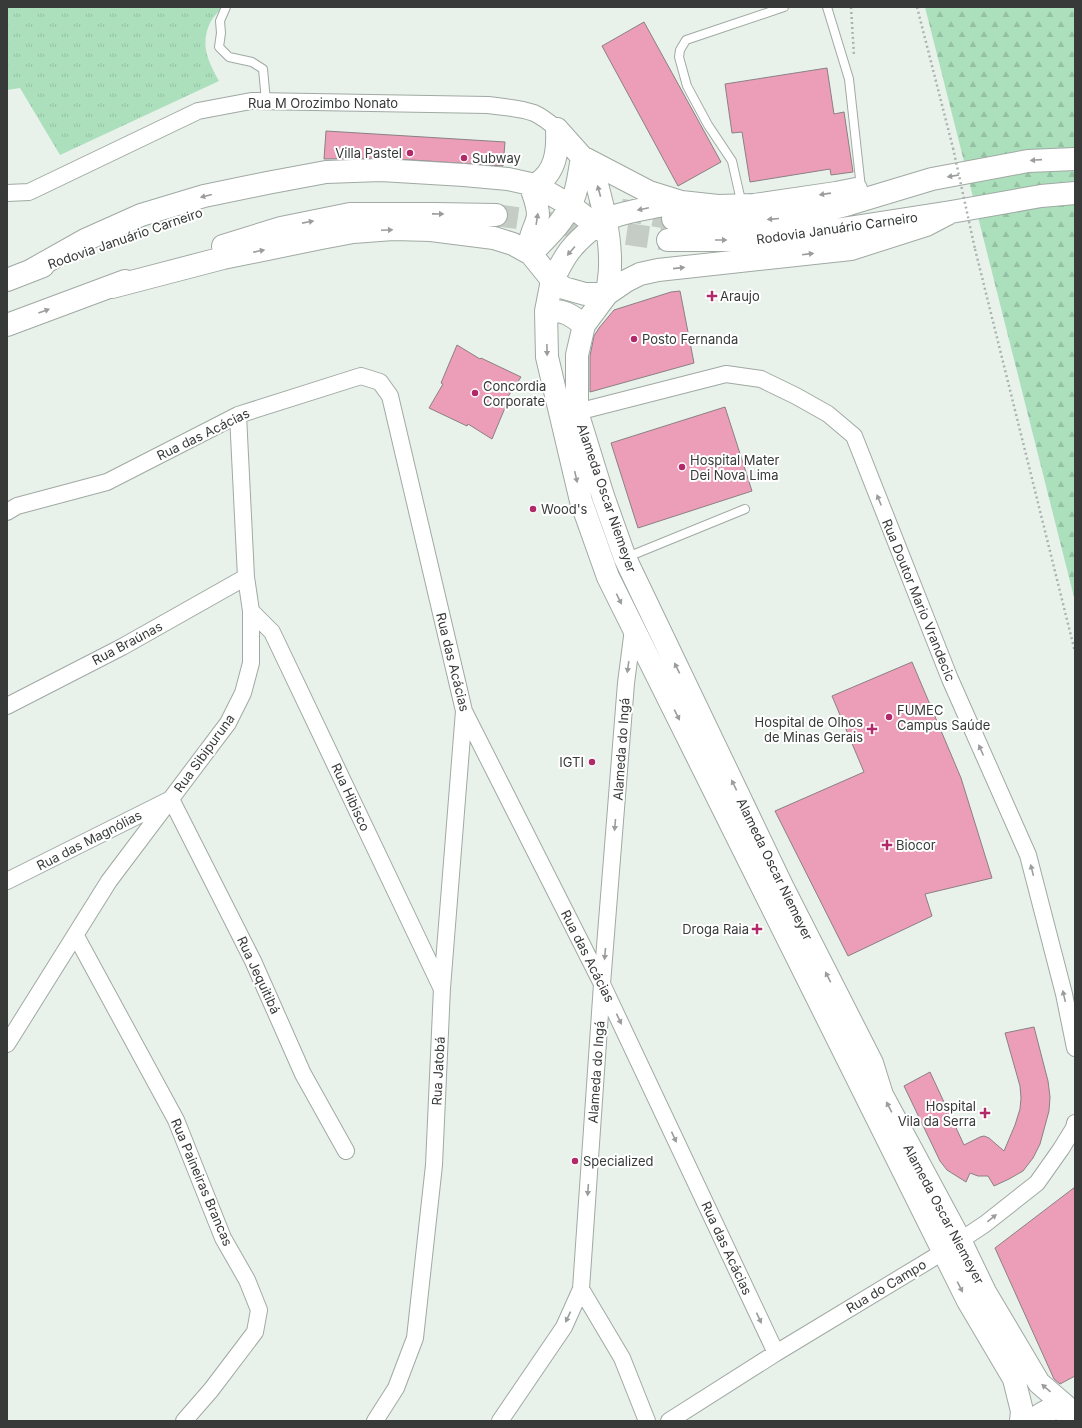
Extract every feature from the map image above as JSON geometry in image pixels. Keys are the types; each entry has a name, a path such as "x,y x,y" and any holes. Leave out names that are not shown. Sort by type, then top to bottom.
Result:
{"main road":[{"path":"557,129 586,160 648,192 677,211"},
{"path":"533,185 545,178 552,169 557,152 557,129"},
{"name":"Rodovia Januário Carneiro","path":"677,211 746,221 804,216 932,179 1028,161 1075,159"},
{"path":"552,169 586,160"},
{"path":"530,254 555,230 571,206 586,160"},
{"path":"586,160 602,200 603,227 610,267 607,294"},
{"path":"30,271 85,240 141,214 204,196 267,182 326,172 381,170 457,174 508,179 533,185 571,206 603,227"},
{"name":"Rodovia Januário Carneiro","path":"7,280 120,237 179,217 261,197 328,184 379,179 450,182 506,188"},
{"path":"552,280 567,255 582,238 603,227 611,217 639,210 677,211 718,206 754,205 829,194 882,183 932,179"},
{"path":"530,254 529,243 535,228 538,214 533,185"},
{"name":"Rodovia Januário Carneiro","path":"668,240 750,240 804,235 1041,196 1075,193"},
{"path":"112,287 223,258 353,232 393,229 431,230 494,238 513,244 530,254 552,280 564,288 585,294 607,294 626,281 640,274 658,270 851,248 926,224 951,212"},
{"path":"7,325 112,287 157,267 281,228 350,214 496,215"},
{"name":"Alameda Oscar Niemeyer","path":"552,280 546,311 547,357 581,501 608,577 762,887 833,1010 951,1246 968,1302 1014,1379 1022,1411 1022,1421"},
{"name":"Alameda Oscar Niemeyer","path":"607,294 584,325 577,355 577,412 603,496 625,558 779,879 833,1010"},
{"path":"546,311 559,311 572,315 584,325"},
{"name":"Alameda Oscar Niemeyer","path":"951,1246 985,1292 1039,1383 1075,1415"},
{"path":"1032,1421 1041,1414 1059,1408 1075,1415"}],"street":[{"name":"Rua M Orozimbo Nonato","path":"7,193 29,192 198,111 251,101 488,105 523,110 535,114 545,119 557,129"},
{"name":"Rua Doutor Mario Vrandecic","path":"577,412 726,374 761,379 828,414 854,436 950,679 1028,855 1064,994 1075,1048"},
{"name":"Rua das Acácias","path":"7,512 17,506 107,482 238,415 362,376 380,382 390,396 464,711 602,984 776,1353"},
{"name":"Rua Sibipuruna","path":"7,1044 76,936 109,881 228,723 243,693 252,663 251,611 246,577 238,415"},
{"name":"Rua Braúnas","path":"7,706 122,647 246,577"},
{"name":"Rua Hibisco","path":"251,611 272,632 442,988"},
{"name":"Alameda do Ingá","path":"500,1421 564,1326 581,1289 602,984 626,683 633,629"},
{"name":"Rua Jatobá","path":"375,1421 396,1388 415,1338 434,1165 442,988 464,711"},
{"name":"Rua das Magnólias","path":"7,881 171,799"},
{"name":"Rua Jequitibá","path":"171,799 253,961 303,1074 346,1152"},
{"name":"Rua Paineiras Brancas","path":"76,936 176,1120 223,1238 248,1280 259,1310 255,1332 211,1390 184,1421"},
{"name":"Rua do Campo","path":"669,1421 985,1224 1037,1182 1061,1149 1074,1128 1075,1123"},
{"path":"581,1289 622,1358 647,1421"}],"lane":[{"path":"226,7 220,21 221,32 219,47 229,57 252,62 263,69 266,101"},
{"path":"742,205 732,161 708,125 687,86 679,57 680,50 686,40 784,7"},
{"path":"827,7 849,79 861,188"},
{"path":"625,558 745,509"}],"path":[{"path":"846,71 854,55 851,7"},
{"path":"917,7 953,148 975,249 1075,652"}],"green space":[{"path":"7,7 225,7 218,12 210,23 206,39 209,60 219,81 60,155 20,88 7,90"},
{"path":"925,7 1075,7 1075,601"}],"building":[{"path":"644,22 721,162 678,186 602,46"},
{"path":"827,68 834,114 844,112 853,172 831,175 830,169 750,182 742,132 732,133 725,84"},
{"path":"326,131 505,142 503,166 382,158 324,159"},
{"path":"680,291 694,363 590,392 590,356 594,336 614,310 671,292"},
{"name":"Concordia Corporate","path":"457,345 480,359 481,358 521,377 505,401 507,403 492,439 468,424 467,426 429,408 443,384 441,383"},
{"name":"Hospital Mater Dei Nova Lima","path":"725,407 752,491 638,528 611,443"},
{"name":"Biocor","path":"912,662 961,778 992,878 925,894 932,916 848,956 775,811 864,772 832,696"},
{"path":"1034,1027 1048,1081 1050,1097 1049,1111 1040,1144 1033,1158 1023,1171 1009,1179 994,1186 988,1176 978,1176 970,1173 966,1182 947,1170 940,1161 904,1086 930,1072 964,1145 984,1136 989,1138 1004,1151 1015,1125 1020,1109 1021,1098 1020,1086 1005,1033"},
{"path":"1075,1187 1075,1376 1060,1384 1054,1379 995,1248"}],"tunnel":[{"path":"556,198 673,219"},
{"path":"496,215 668,240"}],"place":[{"name":"Villa Pastel","path":"410,153"},
{"name":"Subway","path":"464,158"},
{"name":"Araujo","path":"712,296"},
{"name":"Posto Fernanda","path":"634,339"},
{"name":"Concordia Corporate","path":"475,393"},
{"name":"Hospital Mater Dei Nova Lima","path":"682,467"},
{"name":"Wood's","path":"533,509"},
{"name":"FUMEC Campus Saúde","path":"889,717"},
{"name":"Hospital de Olhos de Minas Gerais","path":"872,729"},
{"name":"IGTI","path":"592,762"},
{"name":"Biocor","path":"887,845"},
{"name":"Droga Raia","path":"757,929"},
{"name":"Hospital Vila da Serra","path":"985,1113"},
{"name":"Specialized","path":"575,1161"}]}
